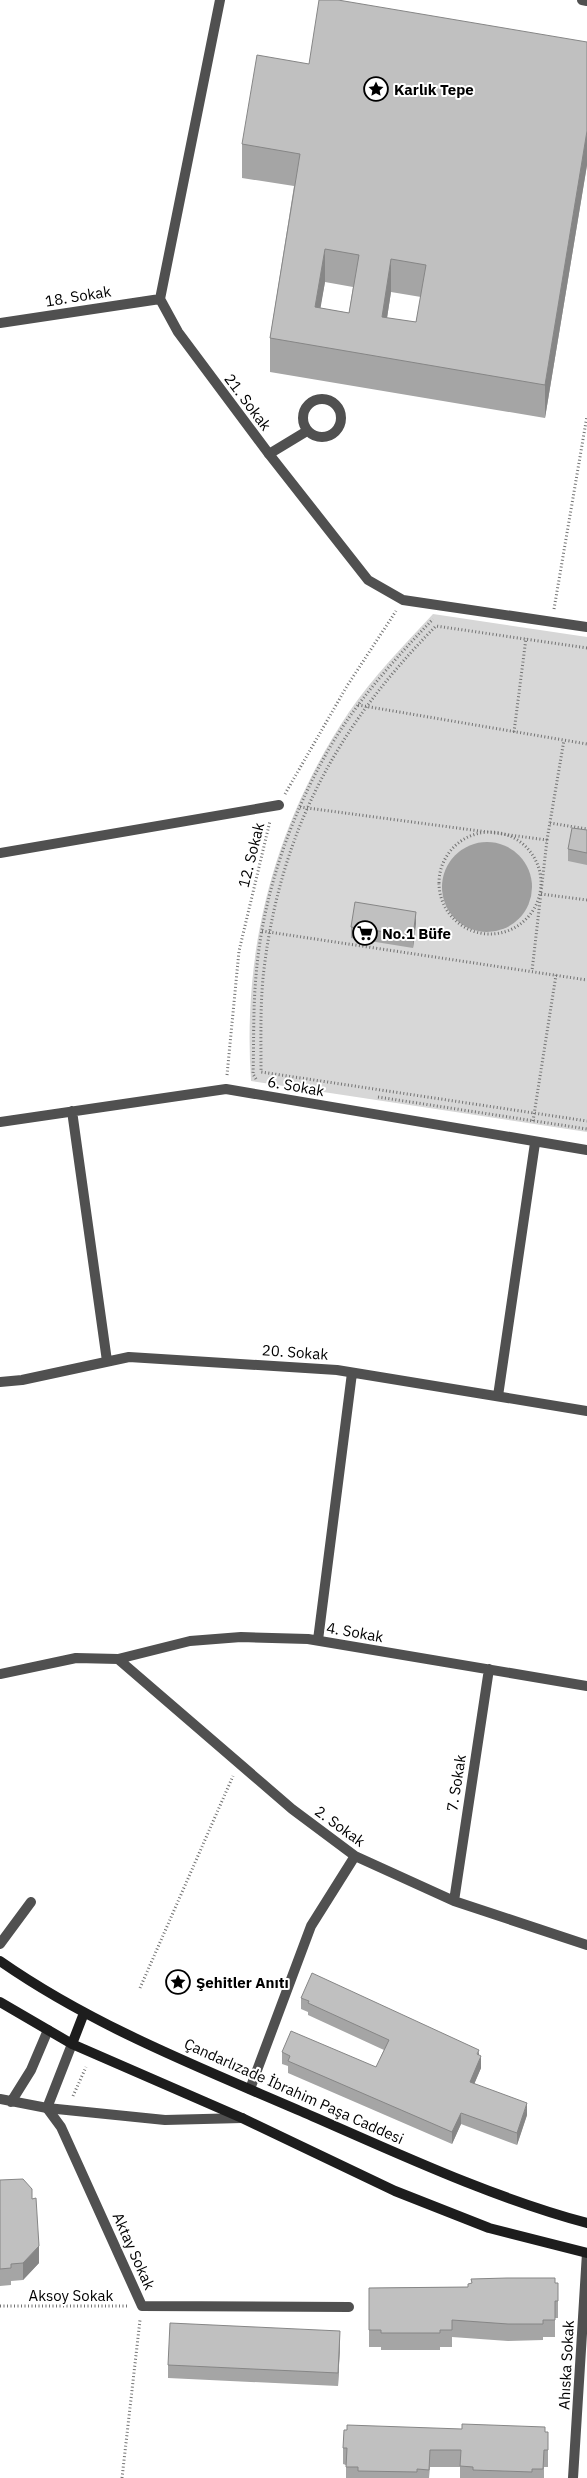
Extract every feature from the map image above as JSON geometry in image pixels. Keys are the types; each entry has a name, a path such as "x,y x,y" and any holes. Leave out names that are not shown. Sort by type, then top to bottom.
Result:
{"main road":[{"name":"Çandarlızade İbrahim Paşa Caddesi","path":"0,1962 38,1988 84,2013 250,2089 496,2194 587,2223"},
{"path":"0,2002 72,2044 242,2118 396,2191 489,2228 587,2253"},
{"path":"72,2044 84,2013"}],"street":[{"path":"160,299 220,0"},
{"path":"582,0 587,1"},
{"name":"18. Sokak","path":"0,323 160,299"},
{"name":"21. Sokak","path":"160,299 178,332 269,454 368,580 403,600 587,627"},
{"path":"269,454 307,431"},
{"path":"0,853 278,805"},
{"name":"6. Sokak","path":"0,1122 226,1090 535,1143 587,1150"},
{"path":"72,1112 107,1361"},
{"path":"498,1396 535,1143"},
{"name":"20. Sokak","path":"0,1382 22,1380 129,1357 352,1373 587,1411"},
{"path":"318,1640 352,1373"},
{"name":"4. Sokak","path":"0,1674 76,1658 118,1659 190,1641 241,1637 318,1640 587,1686"},
{"name":"2. Sokak","path":"118,1659 292,1809 355,1856 454,1901 587,1945"},
{"name":"7. Sokak","path":"454,1901 489,1669"},
{"path":"250,2089 311,1926 355,1856"},
{"path":"0,1944 32,1902"},
{"path":"11,2102 31,2070 48,2030"},
{"path":"47,2108 72,2044"},
{"path":"0,2100 47,2108 165,2120 242,2118"},
{"name":"Aktay Sokak","path":"47,2108 61,2127 142,2306"},
{"name":"Ahıska Sokak","path":"573,2478 587,2253"},
{"path":"142,2306 349,2306"}],"path":[{"path":"552,622 587,416"},
{"name":"12. Sokak","path":"226,1090 239,951 270,820 347,686 403,600"},
{"path":"265,1080 255,1079 253,1074 256,976 262,931 276,874 300,807 325,755 358,705 402,652 434,619"},
{"path":"587,648 436,626 405,657 366,706 332,757 306,808 289,856 270,932 261,1009 261,1072 587,1121"},
{"path":"514,732 526,633"},
{"path":"358,705 587,744"},
{"path":"532,971 547,840 564,740"},
{"path":"300,807 547,840"},
{"path":"550,824 587,829"},
{"path":"494,832 518,840 528,848 540,869 541,894 537,906 522,925 499,934 486,935 469,930 454,920 446,911 441,900 439,876 449,852 469,836 494,832"},
{"path":"541,894 587,900"},
{"path":"262,931 587,980"},
{"path":"533,1120 556,974"},
{"path":"370,1096 587,1129"},
{"path":"140,1988 231,1778"},
{"path":"72,2098 86,2067"},
{"name":"Aksoy Sokak","path":"0,2306 142,2306"},
{"name":"Aktay Sokak","path":"122,2478 142,2306"}],"shaded area":[{"path":"433,614 587,637 587,1132 251,1081 250,1031 252,982 269,888 283,842 301,798 323,754 349,712 378,674"},
{"path":"487,842 504,845 519,855 529,870 532,887 529,904 519,919 504,929 487,932 470,929 455,919 445,904 442,887 445,870 455,855 470,845"}],"building":[{"path":"319,0 338,0 587,42 587,131 545,385 270,338 300,154 242,144 257,55 309,64","holes":["325,249 359,255 349,313 315,307","391,259 426,265 416,322 382,317"]},
{"path":"572,828 587,830 587,853 568,849"},
{"path":"355,902 416,912 413,936 351,927"},
{"path":"312,1973 479,2050 477,2054 481,2056 470,2082 527,2103 517,2133 461,2113 452,2132 288,2061 290,2056 282,2052 291,2031 376,2067 389,2040 301,1998"},
{"path":"23,2179 32,2189 32,2199 36,2198 39,2246 23,2263 11,2264 11,2268 0,2269 0,2180"},
{"path":"555,2278 555,2283 558,2283 558,2301 555,2301 555,2320 543,2320 543,2324 508,2324 452,2320 452,2330 440,2330 440,2333 381,2333 381,2330 369,2330 369,2288 468,2287 468,2284 472,2283 471,2279"},
{"path":"170,2323 340,2331 338,2373 168,2365"},
{"path":"462,2424 545,2427 545,2432 548,2432 548,2450 544,2450 543,2469 532,2469 532,2472 473,2470 473,2467 460,2466 461,2450 430,2450 429,2470 417,2469 417,2472 358,2471 358,2467 346,2467 347,2448 343,2448 344,2430 347,2430 347,2425 462,2429"}],"place":[{"name":"Karlık Tepe","path":"376,89"},
{"name":"No.1 Büfe","path":"365,933"},
{"name":"Şehitler Anıtı","path":"178,1982"}]}
